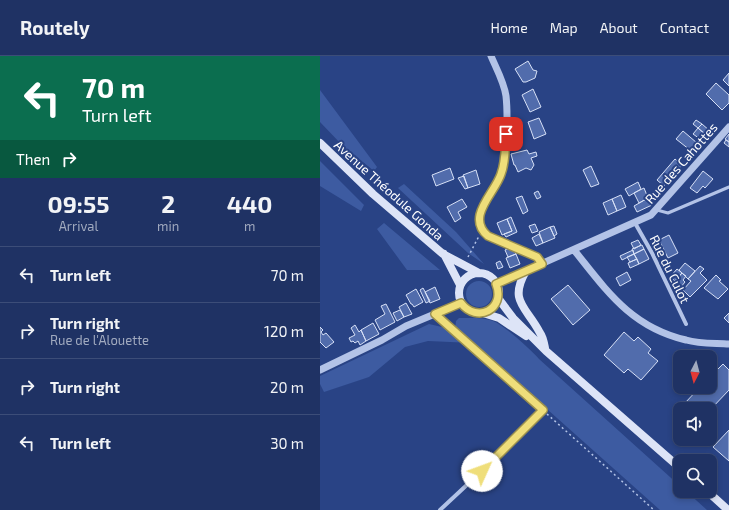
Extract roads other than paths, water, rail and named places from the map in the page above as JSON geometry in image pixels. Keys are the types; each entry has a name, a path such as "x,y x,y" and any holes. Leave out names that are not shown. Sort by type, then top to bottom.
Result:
{"main road":[{"name":"Avenue Théodule Gonda","path":"320,143 373,194 443,254 478,273"},
{"name":"Avenue Théodule Gonda","path":"443,254 460,285"},
{"path":"526,271 519,285 518,294 520,304 540,333 546,350"},
{"path":"546,350 508,323 492,315 470,312 461,303 459,297 460,285 470,275 478,273 489,276 496,284 498,298 513,318 546,350 673,462"},
{"path":"483,313 493,308 498,298"},
{"path":"715,498 728,510"}],"street":[{"path":"490,56 506,95 505,145 502,172 497,185 480,212 479,224 482,231 488,236 537,257 542,264"},
{"name":"Rue des Cahottes","path":"496,284 651,215 729,127"},
{"name":"Rue du Culot","path":"635,222 652,252 686,324"},
{"path":"574,250 618,304 653,329 687,341 729,344"},
{"path":"320,370 371,346 406,326 461,303"},
{"path":"435,314 543,410 513,442 440,510"}],"lane":[{"path":"656,210 668,213 729,187"}]}
